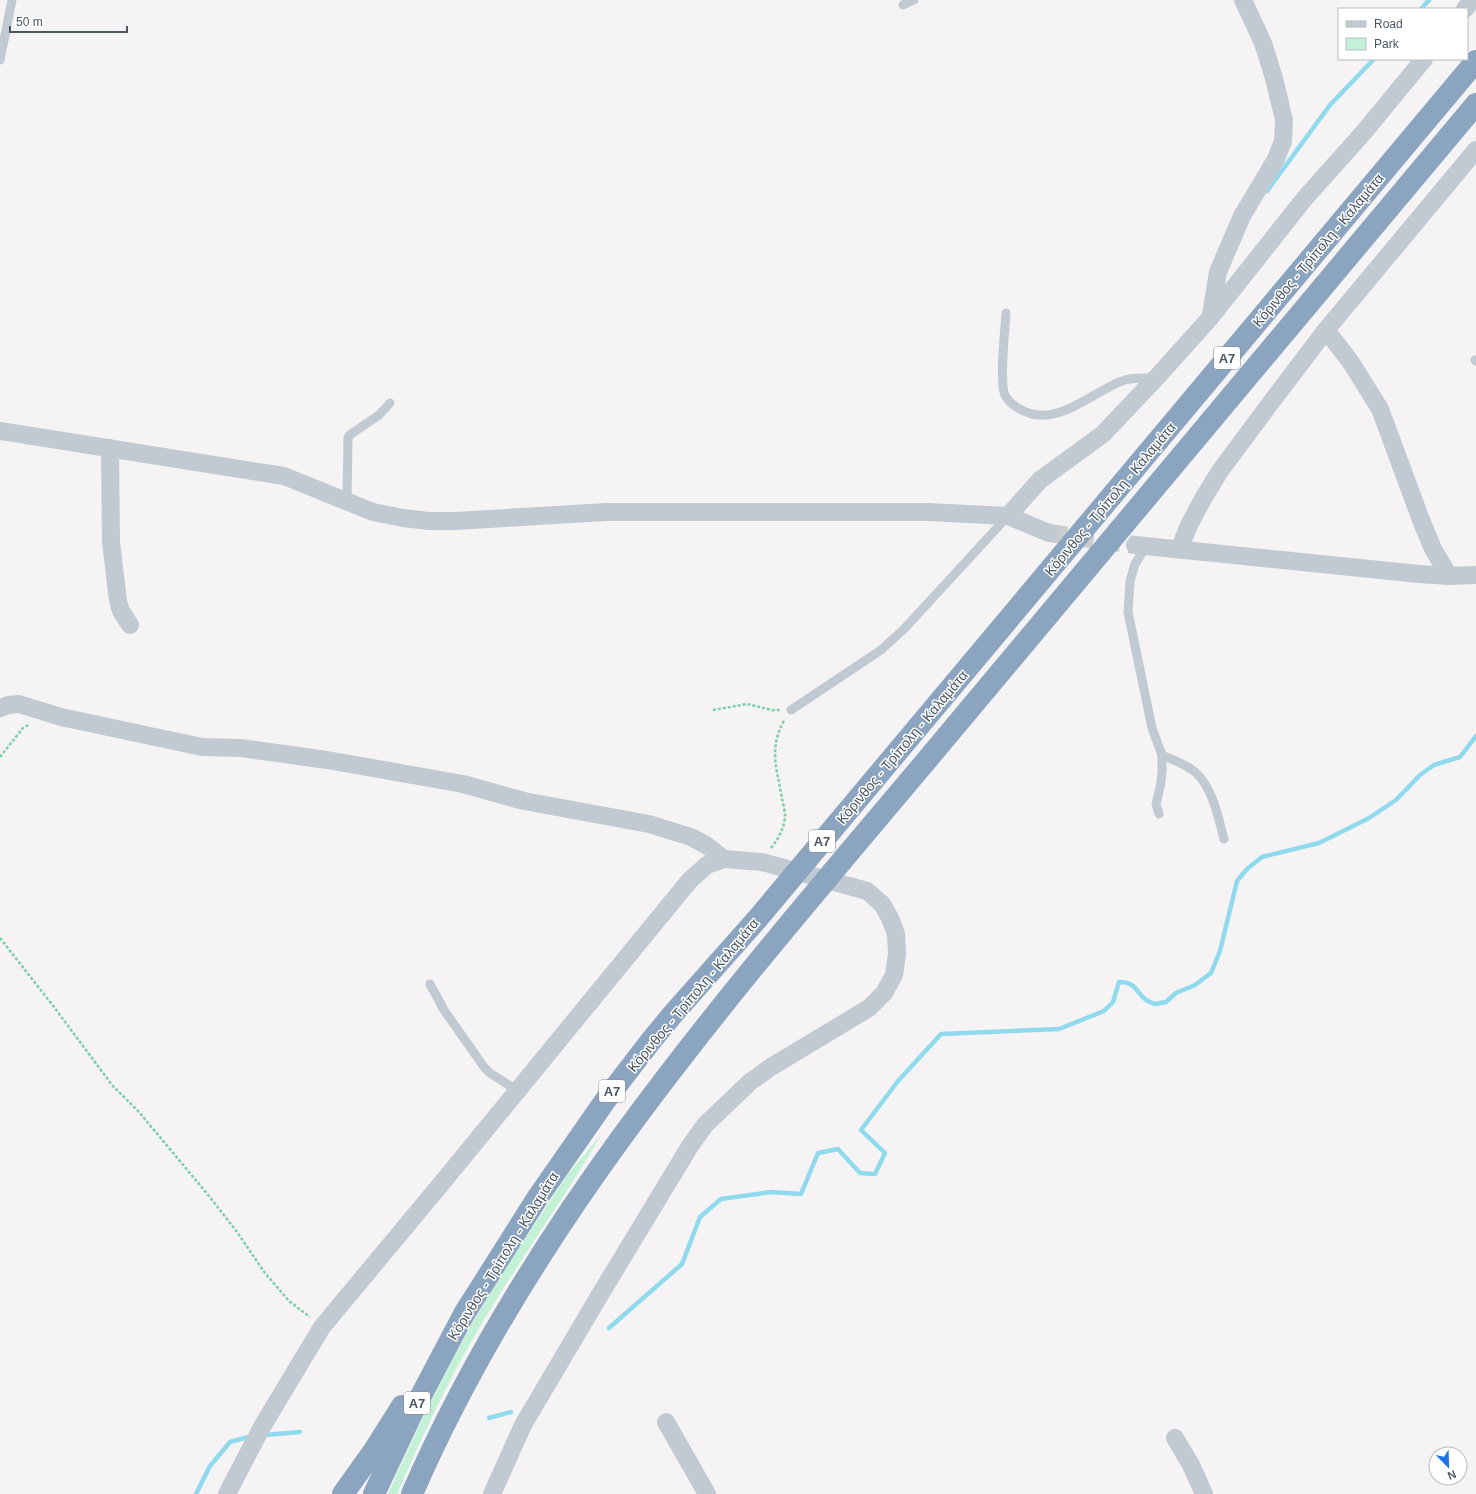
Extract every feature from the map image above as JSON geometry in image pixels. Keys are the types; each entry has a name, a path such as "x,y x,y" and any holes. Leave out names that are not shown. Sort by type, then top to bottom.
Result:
{"highway":[{"name":"Κόρινθος - Τρίπολη - Καλαμάτα","path":"374,1494 417,1402 464,1314 538,1198 607,1098 673,1014 784,887 1476,61"},
{"name":"Κόρινθος - Τρίπολη - Καλαμάτα","path":"412,1494 445,1423 492,1332 604,1160 659,1086 815,892 1476,104"},
{"path":"343,1494 373,1452 424,1370 464,1314"},
{"path":"423,1494 445,1423"}],"street":[{"path":"1210,318 1218,272 1242,216 1276,159 1283,141 1284,120 1274,78 1263,43 1243,0"},
{"path":"1466,8 1472,0"},
{"path":"1008,516 1040,480 1103,434 1157,378 1210,318 1305,198 1364,132 1423,60"},
{"path":"1180,548 1189,525 1220,471 1326,330 1476,150"},
{"path":"1326,330 1350,362 1380,409 1421,520 1433,549 1449,576"},
{"path":"0,431 284,476 374,512 403,518 429,521 455,521 606,512 928,512 1008,516 1049,533"},
{"path":"110,448 111,542 118,601 121,611 130,625"},
{"path":"1141,545 1345,567 1449,576 1476,575"},
{"path":"0,708 8,705 19,704 50,714 202,747 241,748 319,759 463,784 524,801 649,824 691,837 706,845 724,859"},
{"path":"227,1494 263,1425 322,1327 518,1091 690,880 708,865 724,859 762,862 867,891 882,904 896,934 897,954 894,975 884,993 869,1008 771,1067 750,1082 705,1125 690,1146 609,1279 523,1425 492,1494"},
{"path":"666,1422 707,1494"},
{"path":"1175,1438 1191,1465 1204,1494"}],"lane":[{"path":"0,60 12,0"},
{"path":"903,5 914,0"},
{"path":"1006,313 1003,370 1005,395 1012,404 1029,414 1055,414 1073,407 1103,389 1124,380 1157,378"},
{"path":"347,501 348,437 379,415 390,403"},
{"path":"791,710 881,650 904,629 1008,516"},
{"path":"1141,545 1130,581 1128,612 1152,728 1162,756 1161,783 1156,804 1159,814"},
{"path":"1162,756 1195,772 1205,784 1210,795 1224,840"},
{"path":"430,984 444,1010 484,1067 490,1073 518,1091"}],"path":[{"path":"713,710 747,704 772,710 791,710"},
{"path":"762,862 778,838 784,824 785,815 776,770 775,748 780,728 791,710"},
{"path":"0,757 23,728 50,714"},
{"path":"0,938 112,1084 139,1112 209,1196 237,1232 265,1273 289,1301 322,1327"}],"green space":[{"path":"601,1135 470,1343 416,1450 397,1494 388,1494 425,1413 474,1320 568,1174"}],"waterway":[{"path":"1422,8 1429,0"},
{"path":"1267,191 1330,105 1373,60"},
{"path":"609,1328 682,1264 700,1217 721,1199 771,1192 801,1194 818,1153 838,1149 860,1173 875,1174 885,1153 861,1130 898,1081 941,1034 1059,1029 1104,1011 1113,1002 1119,982 1125,982 1132,985 1142,997 1155,1004 1166,1002 1176,993 1195,985 1211,973 1220,951 1237,881 1247,869 1262,857 1319,843 1369,818 1396,800 1420,775 1434,765 1460,757 1476,736"},
{"path":"489,1418 511,1412"},
{"path":"264,1435 300,1432"},
{"path":"196,1494 210,1466 230,1442 252,1436"}],"tunnel":[{"path":"1049,533 1135,545"}]}
